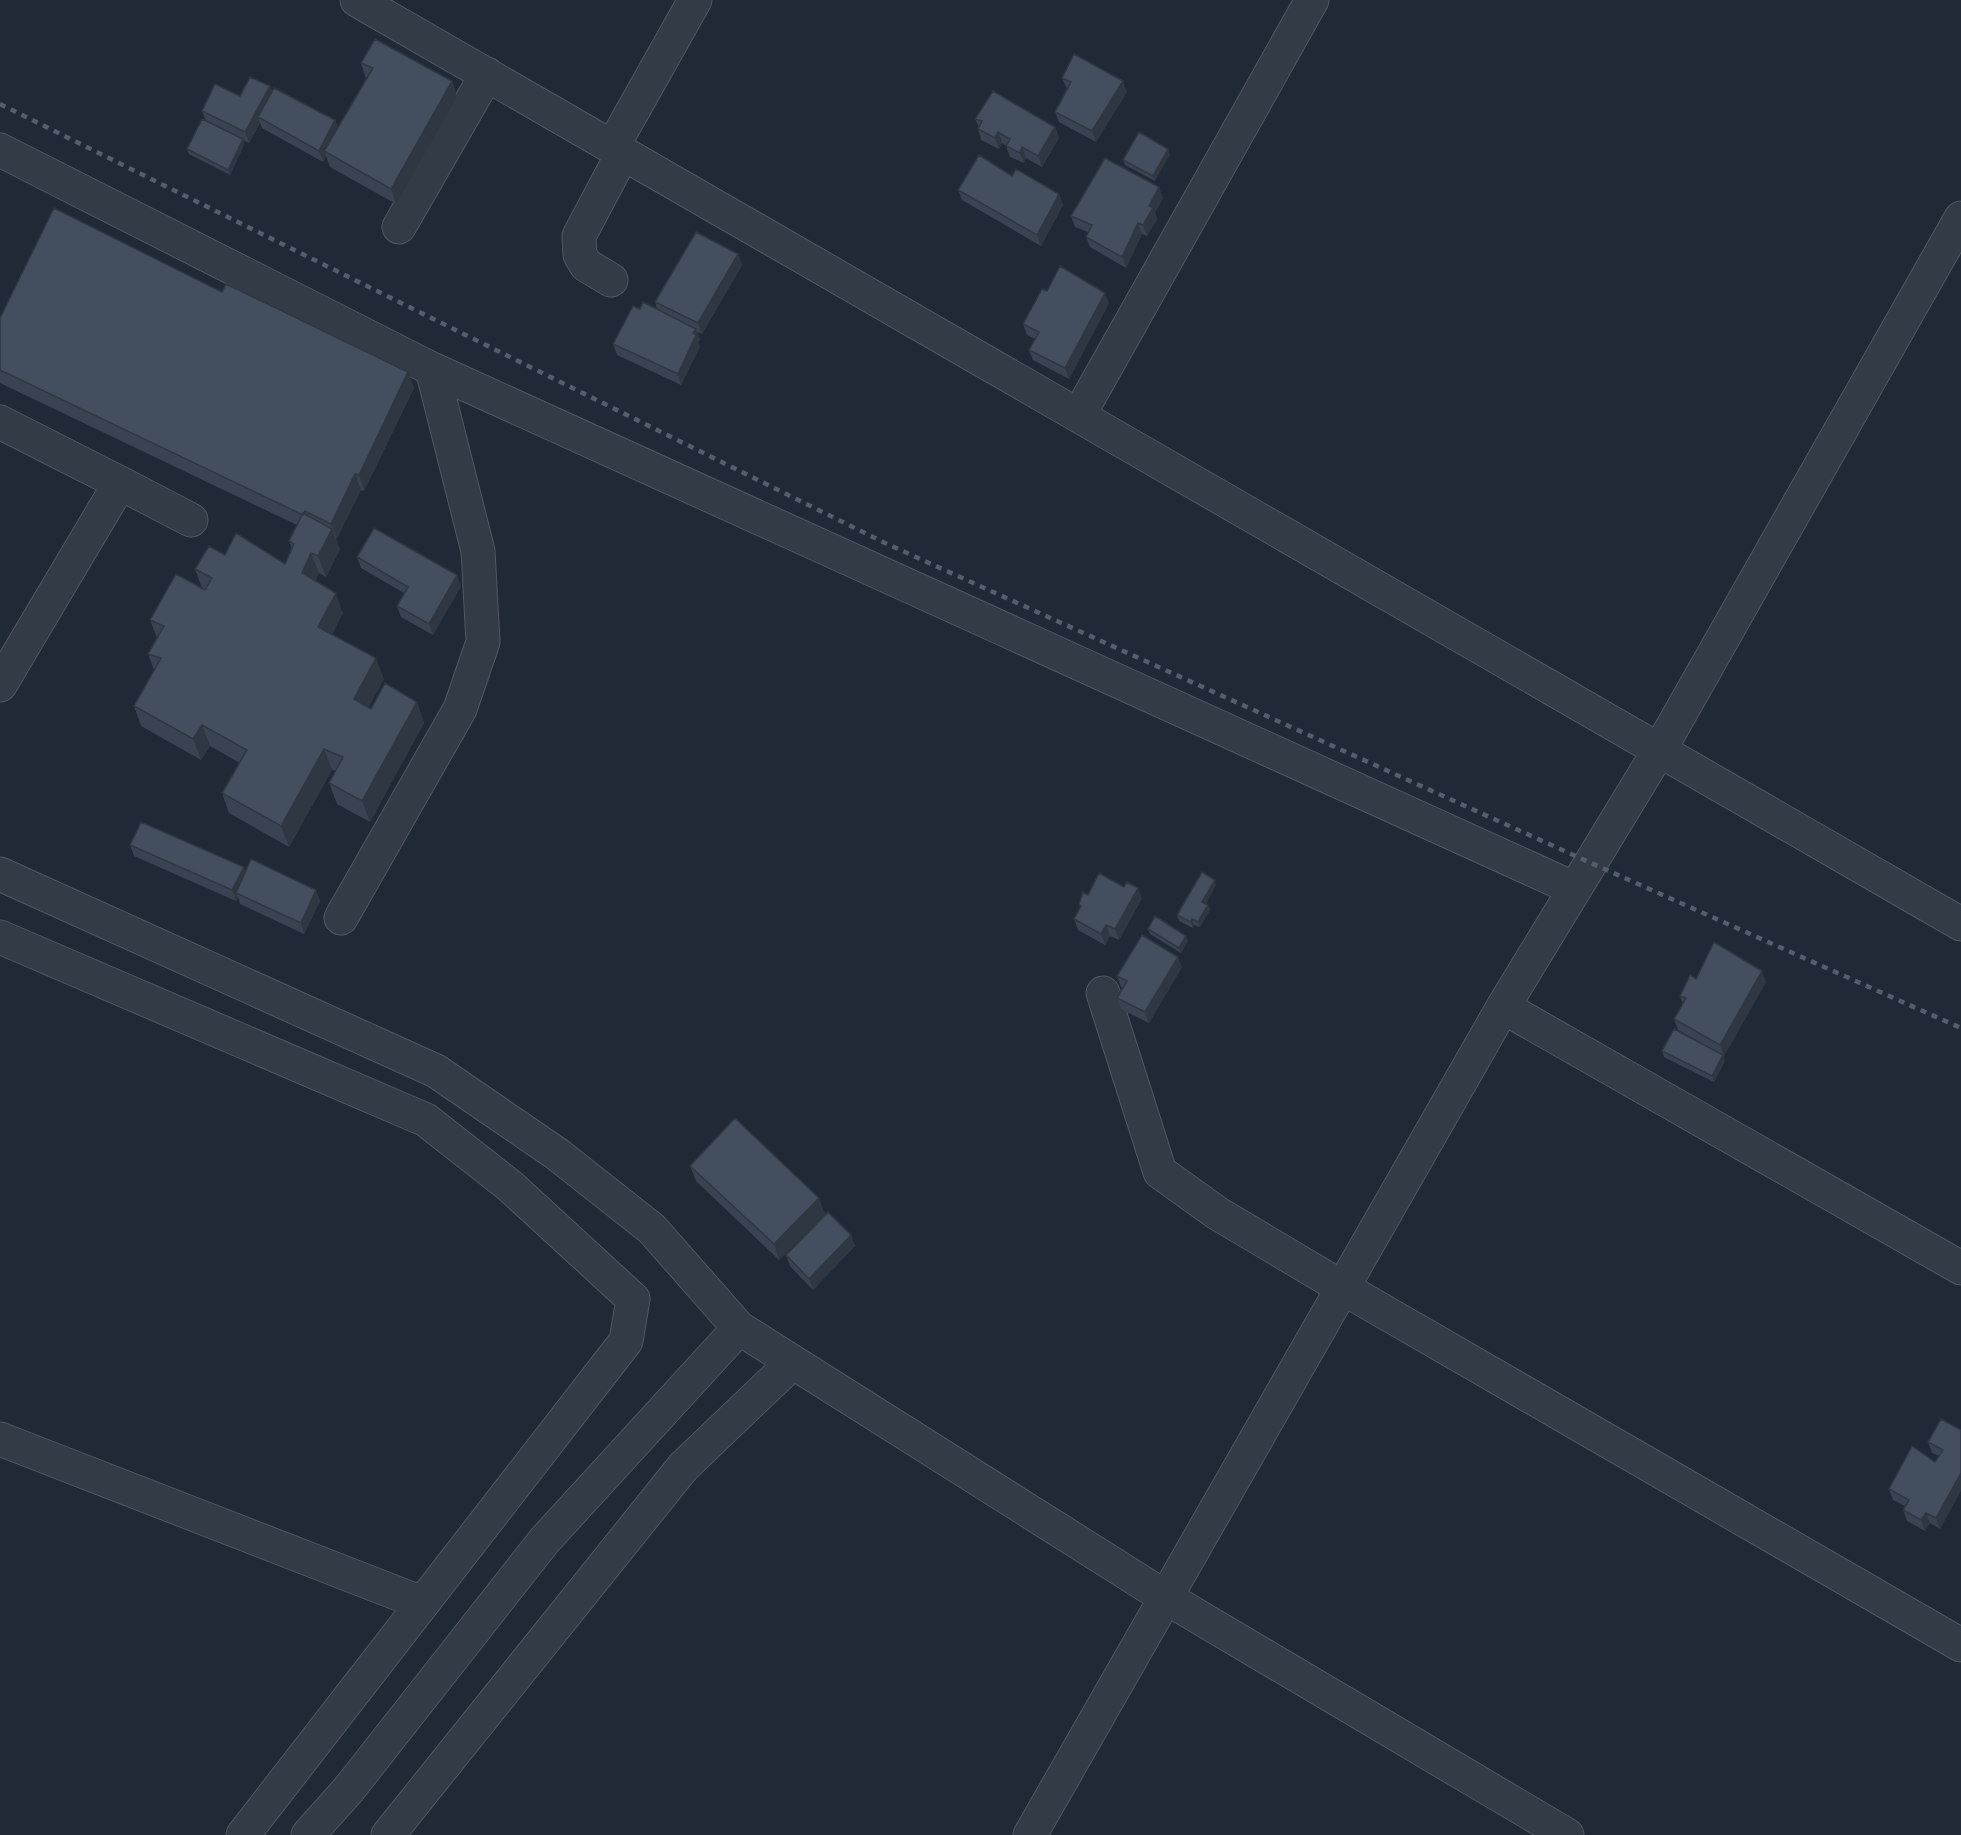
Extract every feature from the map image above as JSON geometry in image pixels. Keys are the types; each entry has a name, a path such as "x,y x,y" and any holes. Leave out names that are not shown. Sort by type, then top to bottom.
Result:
{"street":[{"path":"357,0 1961,924"},
{"path":"611,280 586,265 580,255 579,236 618,149 695,0"},
{"path":"1079,415 1312,0"},
{"path":"399,227 487,74"},
{"path":"0,150 432,369 1575,889"},
{"path":"1030,1835 1503,1007 1660,749 1961,218"},
{"path":"341,918 460,710 483,642 478,551 432,369"},
{"path":"0,422 191,520"},
{"path":"0,686 120,483"},
{"path":"0,874 436,1071 557,1154 652,1229 739,1328 1165,1597 1567,1835"},
{"path":"0,937 426,1120 510,1186 633,1299 626,1341 243,1835"},
{"path":"1103,993 1160,1172 1217,1213 1342,1288 1961,1645"},
{"path":"1503,1007 1961,1268"},
{"path":"308,1835 349,1789 543,1541 739,1328"},
{"path":"388,1835 683,1467 793,1362"},
{"path":"0,1439 422,1603"}],"building":[{"path":"375,39 452,81 391,189 324,151 373,68 361,63"},
{"path":"1074,54 1123,81 1092,131 1055,112 1071,82 1062,78"},
{"path":"250,77 270,86 245,132 202,111 215,84 240,96"},
{"path":"274,88 335,120 319,151 258,117"},
{"path":"993,91 1055,127 1038,156 1022,147 1020,153 1006,146 1010,139 998,132 995,138 978,129 982,121 975,119"},
{"path":"202,119 243,139 228,170 187,149"},
{"path":"1139,132 1168,149 1153,176 1123,160"},
{"path":"979,155 1012,176 1016,169 1059,194 1037,235 958,190"},
{"path":"1105,158 1159,187 1149,206 1153,208 1143,225 1138,223 1122,257 1086,237 1092,225 1071,216"},
{"path":"54,208 222,292 226,284 408,372 359,475 355,474 331,524 305,511 303,515 0,370 0,318"},
{"path":"696,232 738,254 698,323 655,302"},
{"path":"1060,266 1105,293 1065,368 1029,350 1039,332 1023,324 1042,289 1047,291"},
{"path":"643,302 696,329 693,333 696,335 678,374 613,344 633,306 640,309"},
{"path":"303,513 332,529 318,556 311,553 302,573 336,593 318,627 376,658 354,699 371,709 385,683 417,702 362,801 329,783 343,757 324,749 281,826 222,793 247,750 202,725 193,739 134,706 161,658 148,654 164,626 150,620 176,574 205,590 212,578 195,569 209,546 225,555 236,533 285,564 294,544 289,541"},
{"path":"374,528 457,575 429,624 397,606 408,587 357,557"},
{"path":"141,822 244,867 232,890 130,845"},
{"path":"251,859 316,890 301,923 236,893"},
{"path":"1202,872 1215,880 1202,902 1208,905 1198,922 1192,919 1191,922 1177,915"},
{"path":"1099,873 1124,887 1127,882 1138,888 1115,929 1106,925 1101,934 1074,919 1081,906 1079,904 1083,892 1088,895"},
{"path":"1155,916 1186,936 1179,948 1148,929"},
{"path":"1142,935 1178,957 1145,1012 1117,998 1127,981 1117,976"},
{"path":"1714,942 1762,971 1720,1045 1674,1019 1686,998 1680,996 1690,975 1696,979"},
{"path":"1674,1029 1723,1055 1712,1076 1662,1051"},
{"path":"735,1118 819,1198 774,1244 690,1166"},
{"path":"828,1212 851,1235 809,1279 786,1255"},
{"path":"1941,1419 1961,1430 1961,1473 1936,1518 1926,1513 1921,1520 1903,1510 1909,1500 1889,1489 1912,1446 1935,1462 1943,1450 1928,1442"}],"railway":[{"path":"0,104 885,543 1961,1028"}]}
